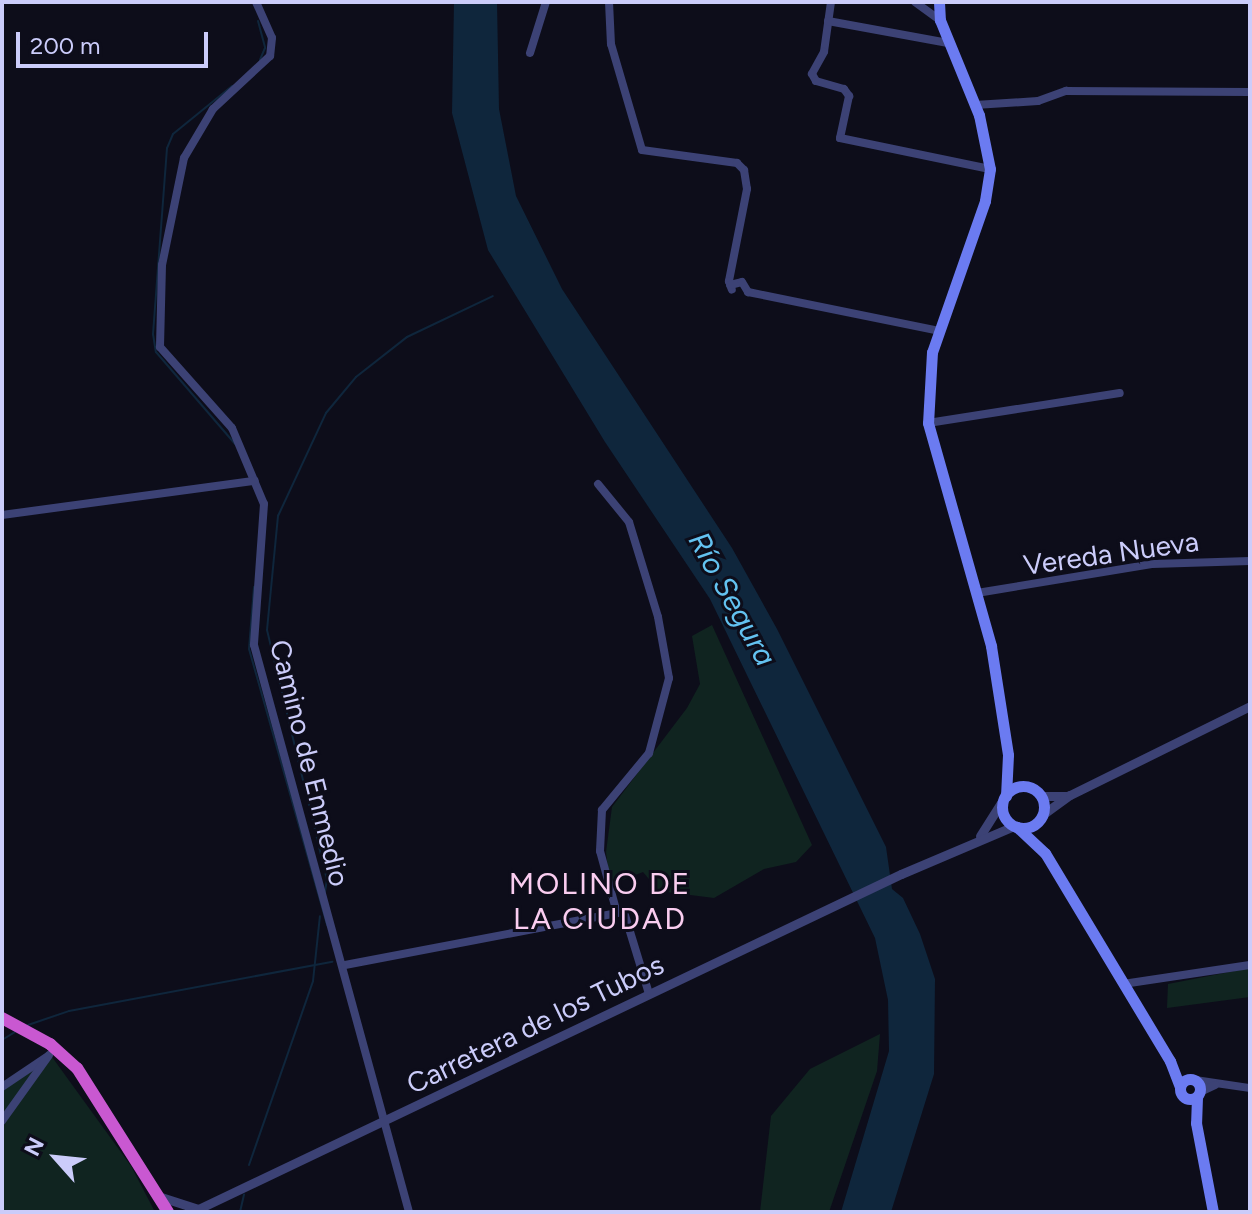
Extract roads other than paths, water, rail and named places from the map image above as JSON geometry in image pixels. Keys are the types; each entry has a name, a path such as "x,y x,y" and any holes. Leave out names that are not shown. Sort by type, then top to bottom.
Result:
{"highway":[{"path":"2,1018 53,1052 85,1080 168,1212"}],"main road":[{"path":"938,4 948,43 975,105 990,169 983,210 939,331 928,373 928,423 991,646 1008,755 1004,817 1045,853 1170,1061 1191,1089 1213,1212"},
{"path":"1008,755 1021,782 1041,796 1045,853"},
{"path":"1005,797 1016,788 1030,788"},
{"path":"1016,827 1041,817"}],"street":[{"name":"Camino de Enmedio","path":"256,2 272,38 270,56 213,109 184,158 162,265 160,347 232,428 265,513 254,645 320,893 345,965 388,1120 409,1212"},
{"path":"530,53 546,2"},
{"path":"609,2 611,44 642,150 737,163 744,170 747,189 731,288 742,282 748,292 939,331"},
{"path":"831,2 824,52 812,74 816,81 844,89 849,96 840,138 990,169"},
{"path":"917,4 938,4"},
{"path":"917,4 940,20"},
{"path":"828,21 948,43"},
{"path":"975,105 1038,101 1066,91 1250,92"},
{"path":"928,423 1120,393"},
{"path":"2,515 255,481"},
{"path":"598,484 620,504 632,530 658,617 669,678 649,753 602,810 600,851 617,913"},
{"name":"Vereda Nueva","path":"977,593 1152,564 1250,561"},
{"path":"1041,817 1070,795 1250,706"},
{"path":"1041,796 1070,795"},
{"path":"978,838 1005,797"},
{"name":"Carretera de los Tubos","path":"159,1196 173,1205 196,1211 901,874 978,838 1016,827"},
{"path":"345,965 624,912 649,994"},
{"path":"1123,984 1250,965"},
{"path":"2,1087 53,1052"},
{"path":"2,1121 53,1052"},
{"path":"1191,1089 1215,1085 1250,1088"}],"water":[{"name":"Río Segura","path":"454,2 497,2 499,109 516,196 562,289 732,548 777,629 886,847 892,889 903,898 920,934 935,979 934,1074 891,1212 841,1212 889,1051 888,1000 875,938 710,599 605,442 488,250 452,113"}],"waterway":[{"path":"258,21 265,48 260,60"},
{"path":"232,86 173,134 167,148 153,334 156,352 235,444"},
{"path":"325,892 327,880 267,630 278,516 326,413 356,377 407,337 493,296"},
{"path":"254,587 249,649 327,925"},
{"path":"249,1165 313,981 320,916"},
{"path":"28,1025 69,1011 332,962"},
{"path":"2,1040 15,1032"},
{"path":"240,1212 244,1194"}],"district":[{"name":"MOLINO DE LA CIUDAD","path":"600,901"}]}
